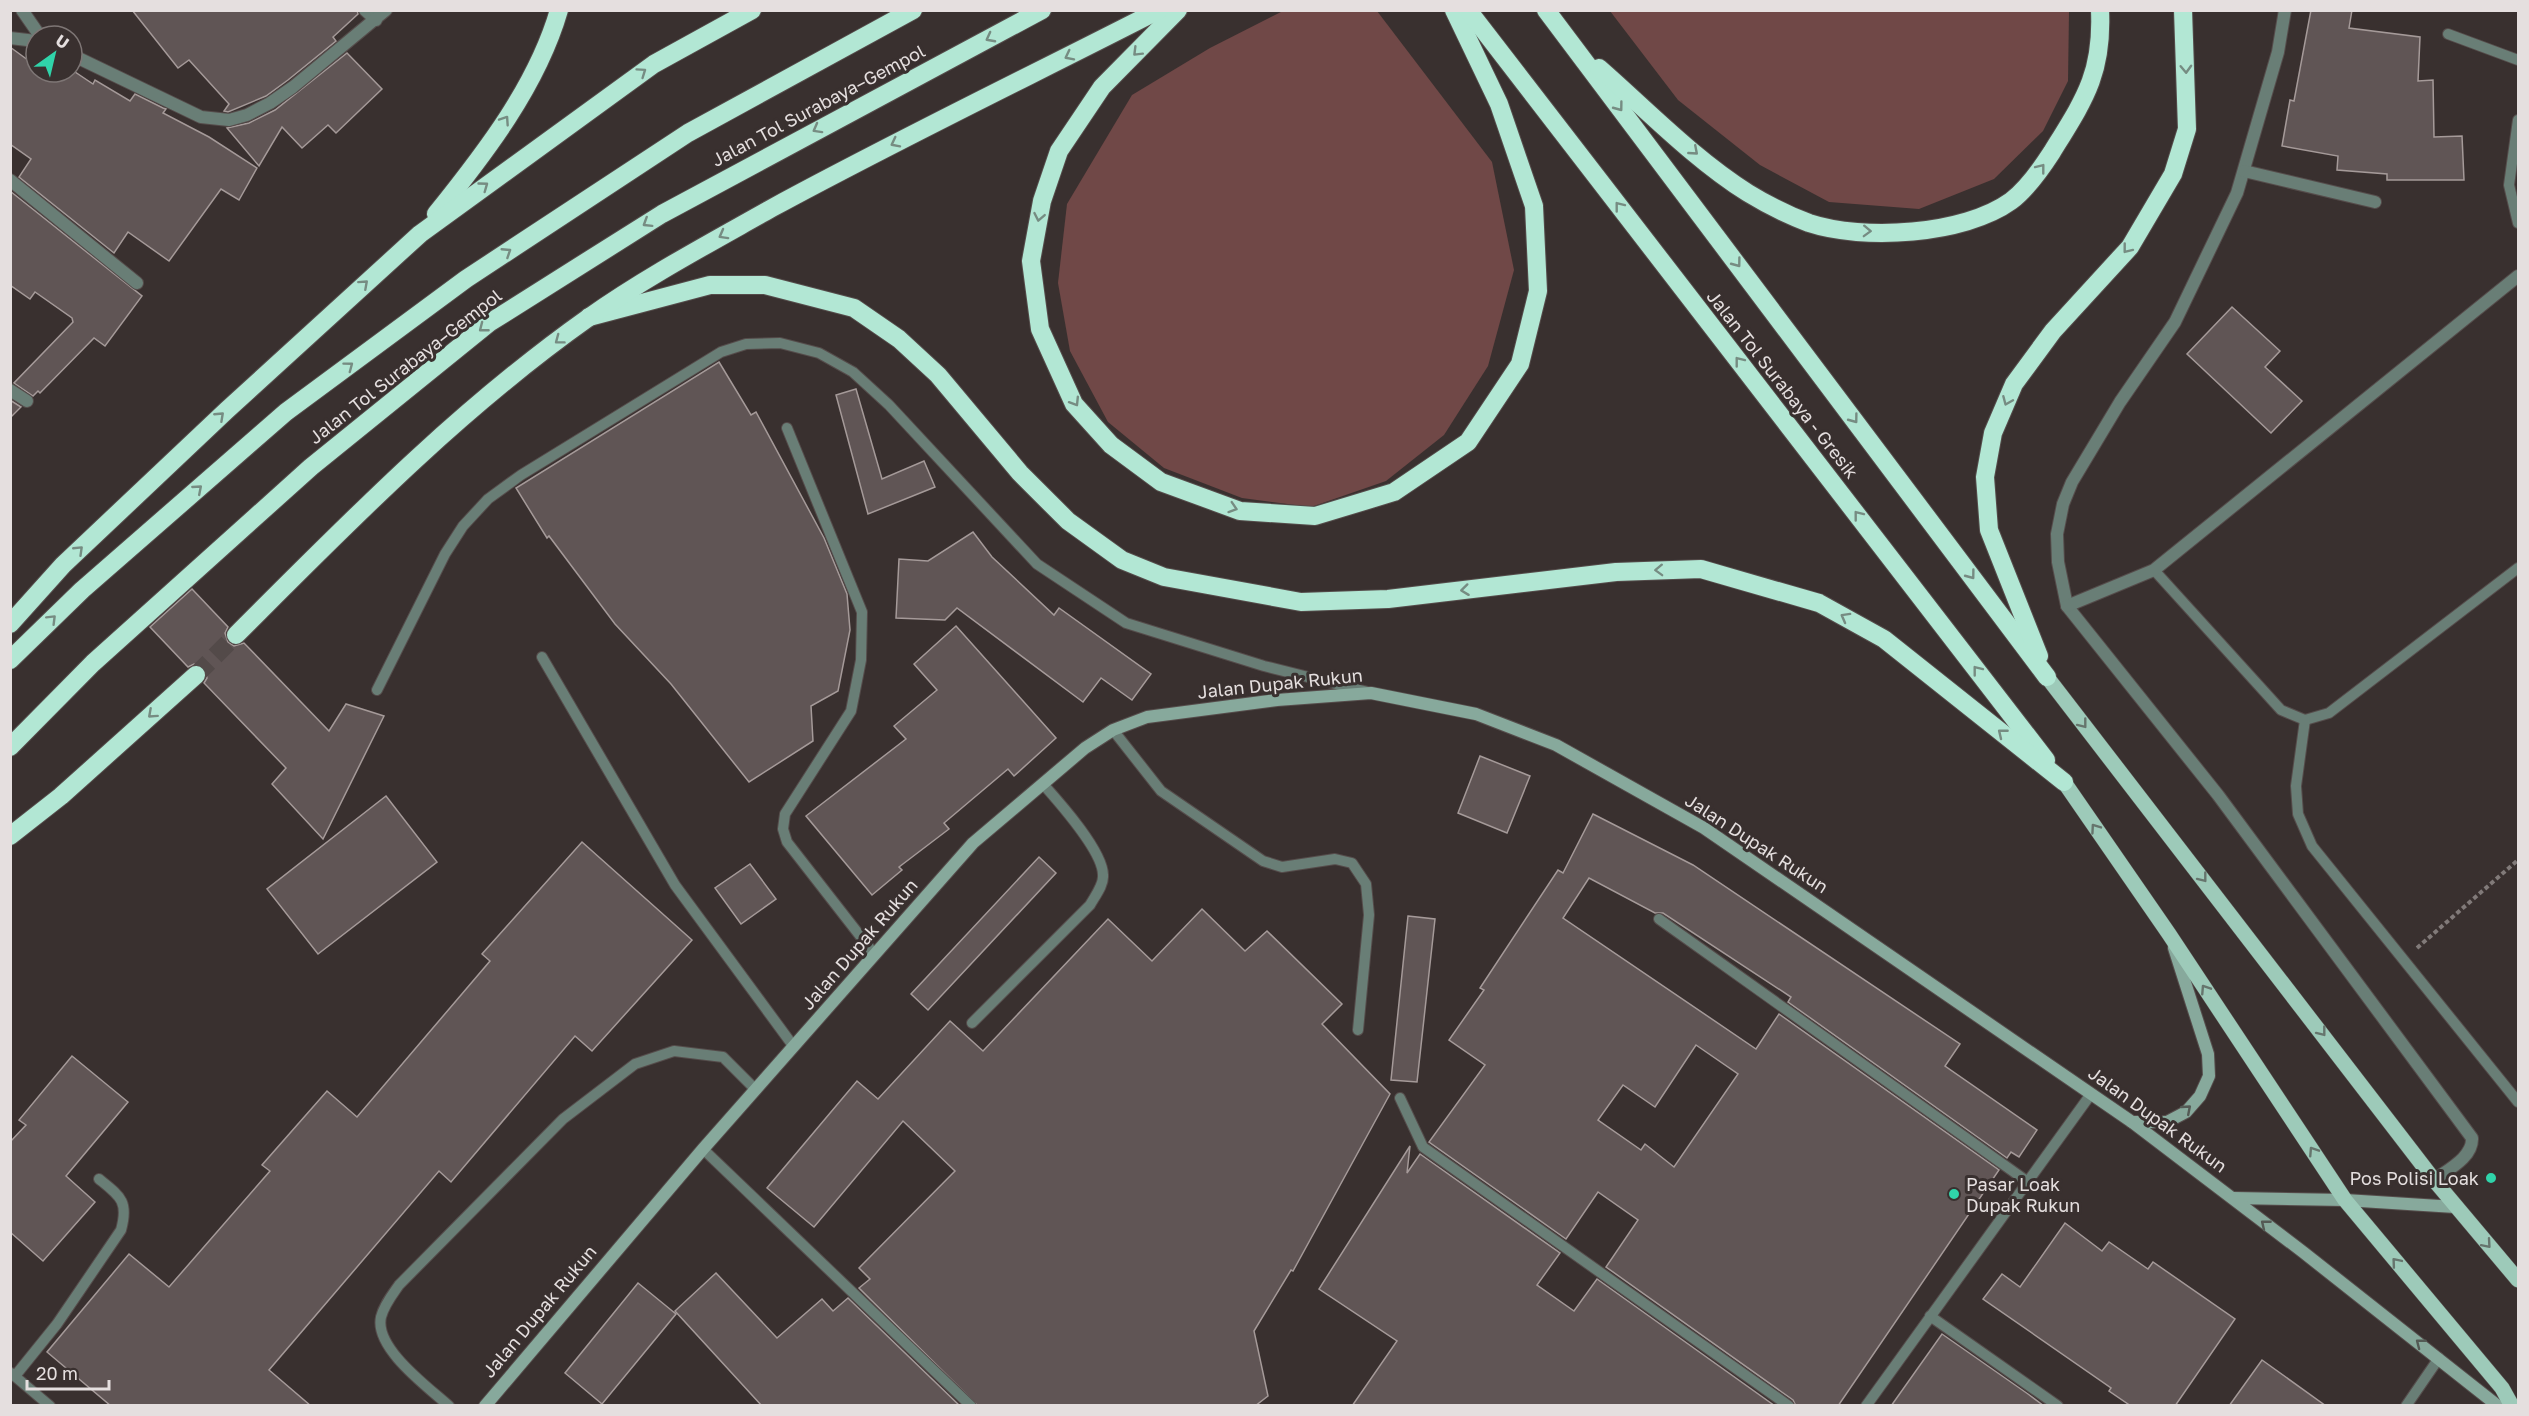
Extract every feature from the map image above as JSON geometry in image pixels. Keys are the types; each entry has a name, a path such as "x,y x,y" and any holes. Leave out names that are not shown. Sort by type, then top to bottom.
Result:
{"highway":[{"path":"420,234 474,167 520,98 555,25 559,10"},
{"path":"10,624 63,565 227,410 420,234 654,64 752,10"},
{"name":"Jalan Tol Surabaya–Gempol","path":"10,660 82,590 286,412 466,279 688,133 913,10"},
{"name":"Jalan Tol Surabaya–Gempol","path":"10,747 93,663 311,467 489,323 662,214 1042,10"},
{"path":"236,635 400,472 490,392 589,317 699,248 843,169 1159,10"},
{"path":"1178,10 1102,87 1059,151 1042,201 1030,261 1040,329 1074,404 1111,445 1161,482 1240,511 1315,516 1394,492 1468,442 1520,364 1538,291 1534,206 1499,104 1454,10"},
{"name":"Jalan Tol Surabaya - Gresik","path":"1468,10 2064,782"},
{"name":"Jalan Tol Surabaya - Gresik","path":"1546,10 2047,677"},
{"path":"1571,43 1708,164 1749,194 1810,223 1859,231 1927,232 1977,218 2011,201 2042,169 2089,92 2102,42 2100,10"},
{"path":"2047,677 1989,530 1985,477 1991,444 2014,384 2053,331 2130,247 2173,174 2187,129 2183,10"},
{"path":"589,317 710,285 765,285 854,308 898,339 938,375 1020,473 1068,521 1122,560 1164,577 1301,602 1388,599 1616,572 1701,568 1808,600 1884,639 2064,782"},
{"path":"10,836 61,796 196,675"}],"main road":[{"path":"2047,677 2455,1207 2518,1280"},
{"name":"Jalan Dupak Rukun","path":"485,1406 703,1149 973,843 1085,748 1113,730 1147,717 1277,700 1371,693 1476,714 1556,745 1704,828 2132,1122 2439,1358 2493,1404"},
{"path":"2064,782 2169,934 2345,1200 2502,1388 2512,1406"},
{"path":"2132,1122 2167,1122 2186,1112 2200,1096 2209,1076 2208,1054 2169,934"},
{"name":"Jalan Dupak Rukun","path":"2233,1198 2345,1200 2455,1207"}],"street":[{"path":"22,10 32,24"},
{"path":"365,10 376,20"},
{"path":"84,61 201,117 229,120 247,115 270,103 386,10"},
{"path":"2285,10 2278,52 2238,193 2175,322 2120,402 2072,482 2063,504 2057,534 2058,562 2067,606 2218,795 2472,1138 2473,1147 2469,1153 2434,1180"},
{"path":"2244,171 2375,202"},
{"path":"10,180 137,283"},
{"path":"2067,606 2154,570 2518,276"},
{"path":"10,390 27,401"}],"lane":[{"path":"2448,34 2518,60"},
{"path":"2518,120 2509,185 2518,224"},
{"path":"376,690 445,554 464,526 488,498 521,475 721,352 746,344 780,343 819,353 853,372 889,405 1037,564 1126,623 1264,666 1371,693"},
{"path":"787,428 862,612 861,660 851,711 797,792 785,814 783,829 787,842 875,955"},
{"path":"2154,570 2281,710 2305,720 2329,712 2518,568"},
{"path":"542,657 675,885 794,1047"},
{"path":"2305,720 2296,786 2298,814 2312,846 2404,957 2518,1102"},
{"path":"1113,730 1161,790 1263,861 1282,867 1335,859 1352,863 1366,884 1370,915 1358,1030"},
{"path":"972,1023 1090,905 1100,888 1104,875 1099,860 1071,815 1043,784"},
{"path":"1659,920 2028,1182"},
{"path":"449,1406 391,1352 382,1336 380,1319 386,1303 399,1285 563,1119 635,1064 674,1051 723,1057 756,1090"},
{"path":"1866,1406 2091,1094"},
{"path":"1400,1098 1423,1147 1790,1406"},
{"path":"703,1149 971,1406"},
{"path":"50,1406 13,1374 57,1324 121,1230 124,1217 120,1195 99,1179"},
{"path":"1930,1316 2058,1406"},
{"path":"2406,1406 2439,1358"},
{"path":"2493,1404 2502,1388"}],"path":[{"path":"2404,957 2518,860"}],"shaded area":[{"path":"1285,10 1377,11 1492,162 1514,270 1488,366 1444,435 1386,481 1311,507 1242,498 1164,468 1108,422 1070,351 1058,283 1067,204 1132,95 1210,48"},
{"path":"1610,11 2069,11 2068,81 2043,131 1994,179 1919,209 1829,202 1760,165 1678,100"}],"building":[{"path":"132,10 357,10 358,14 333,37 336,41 288,80 266,96 228,112 224,111 229,104 189,60 178,68"},
{"path":"2311,10 2352,10 2349,28 2420,37 2418,81 2433,80 2434,137 2462,136 2464,180 2387,180 2387,174 2337,170 2338,156 2282,146 2290,100 2294,101"},
{"path":"10,47 24,57 24,84 84,84 84,78 93,84 95,80 130,101 135,94 166,109 163,113 209,137 257,168 239,200 221,189 169,261 128,232 114,253 19,177 31,159 10,144"},
{"path":"347,53 382,89 336,133 328,125 302,148 282,127 259,166 227,128 249,123 275,110"},
{"path":"10,191 142,296 105,346 94,338 40,393 38,391 33,396 14,383 73,322 72,318 35,292 30,299 10,285"},
{"path":"2232,307 2280,351 2265,367 2302,401 2271,433 2187,354"},
{"path":"719,362 751,415 756,412 824,538 847,594 850,630 838,691 811,706 813,741 749,782 671,684 615,624 549,536 547,538 516,488"},
{"path":"856,389 882,479 924,461 935,487 868,514 836,395"},
{"path":"10,400 21,407 10,418"},
{"path":"973,532 992,557 1054,615 1059,608 1151,674 1132,700 1101,678 1083,702 957,608 945,620 896,618 899,559 928,561"},
{"path":"192,589 228,627 225,633 228,642 234,646 244,643 329,731 346,704 384,716 323,839 272,784 286,768 204,683 207,678 205,668 194,664 188,667 150,627"},
{"path":"956,626 1056,738 1014,776 1008,769 944,823 949,829 899,867 902,870 872,895 806,816 906,739 894,726 937,690 914,664"},
{"path":"1480,756 1530,776 1507,833 1458,813"},
{"path":"386,796 437,862 318,954 267,889"},
{"path":"1593,814 1693,865 1960,1044 1945,1066 2037,1130 2019,1157 2011,1152 2007,1158 1788,1002 1791,997 1663,913 1655,913 1589,878 1563,918 1756,1049 1779,1014 1999,1170 1838,1406 1796,1406 1793,1400 1606,1267 1638,1220 1598,1192 1566,1239 1429,1142 1485,1065 1449,1040 1484,990 1480,988 1558,870 1563,873","holes":["1696,1045 1738,1074 1674,1167 1645,1144 1641,1150 1598,1120 1623,1085 1655,1107"]},
{"path":"582,842 692,940 592,1051 575,1036 451,1182 439,1171 269,1370 311,1406 111,1406 47,1352 129,1254 169,1287 270,1171 262,1165 327,1091 357,1117 490,961 482,954"},
{"path":"1039,857 1056,873 928,1010 911,994"},
{"path":"750,864 776,899 741,924 715,888"},
{"path":"1202,909 1245,951 1267,931 1342,1004 1322,1024 1390,1094 1293,1271 1291,1270 1254,1331 1268,1396 1255,1406 978,1406 859,1288 870,1279 859,1268 955,1171 903,1121 814,1227 767,1188 857,1081 878,1099 950,1021 983,1051 1108,919 1152,961"},
{"path":"1408,916 1435,919 1417,1082 1391,1080"},
{"path":"72,1056 128,1102 66,1176 95,1202 43,1261 10,1232 10,1142 26,1125 19,1120"},
{"path":"1410,1146 1407,1173 1420,1154 1560,1253 1537,1285 1574,1311 1597,1279 1775,1406 1352,1406 1397,1341 1319,1289"},
{"path":"2065,1223 2102,1251 2109,1242 2148,1269 2153,1262 2235,1319 2175,1406 2131,1406 2109,1391 2111,1388 1983,1299 2002,1274 2020,1287"},
{"path":"716,1273 777,1338 822,1299 833,1311 848,1298 960,1406 762,1406 675,1311"},
{"path":"638,1283 676,1314 602,1404 565,1373"},
{"path":"1942,1334 2028,1394 2044,1406 1891,1406"},
{"path":"2262,1360 2326,1406 2229,1406"}],"tunnel":[{"path":"196,675 236,635"}],"place":[{"name":"Pos Polisi Loak","path":"2491,1178"},
{"name":"Pasar Loak Dupak Rukun","path":"1954,1194"}]}
